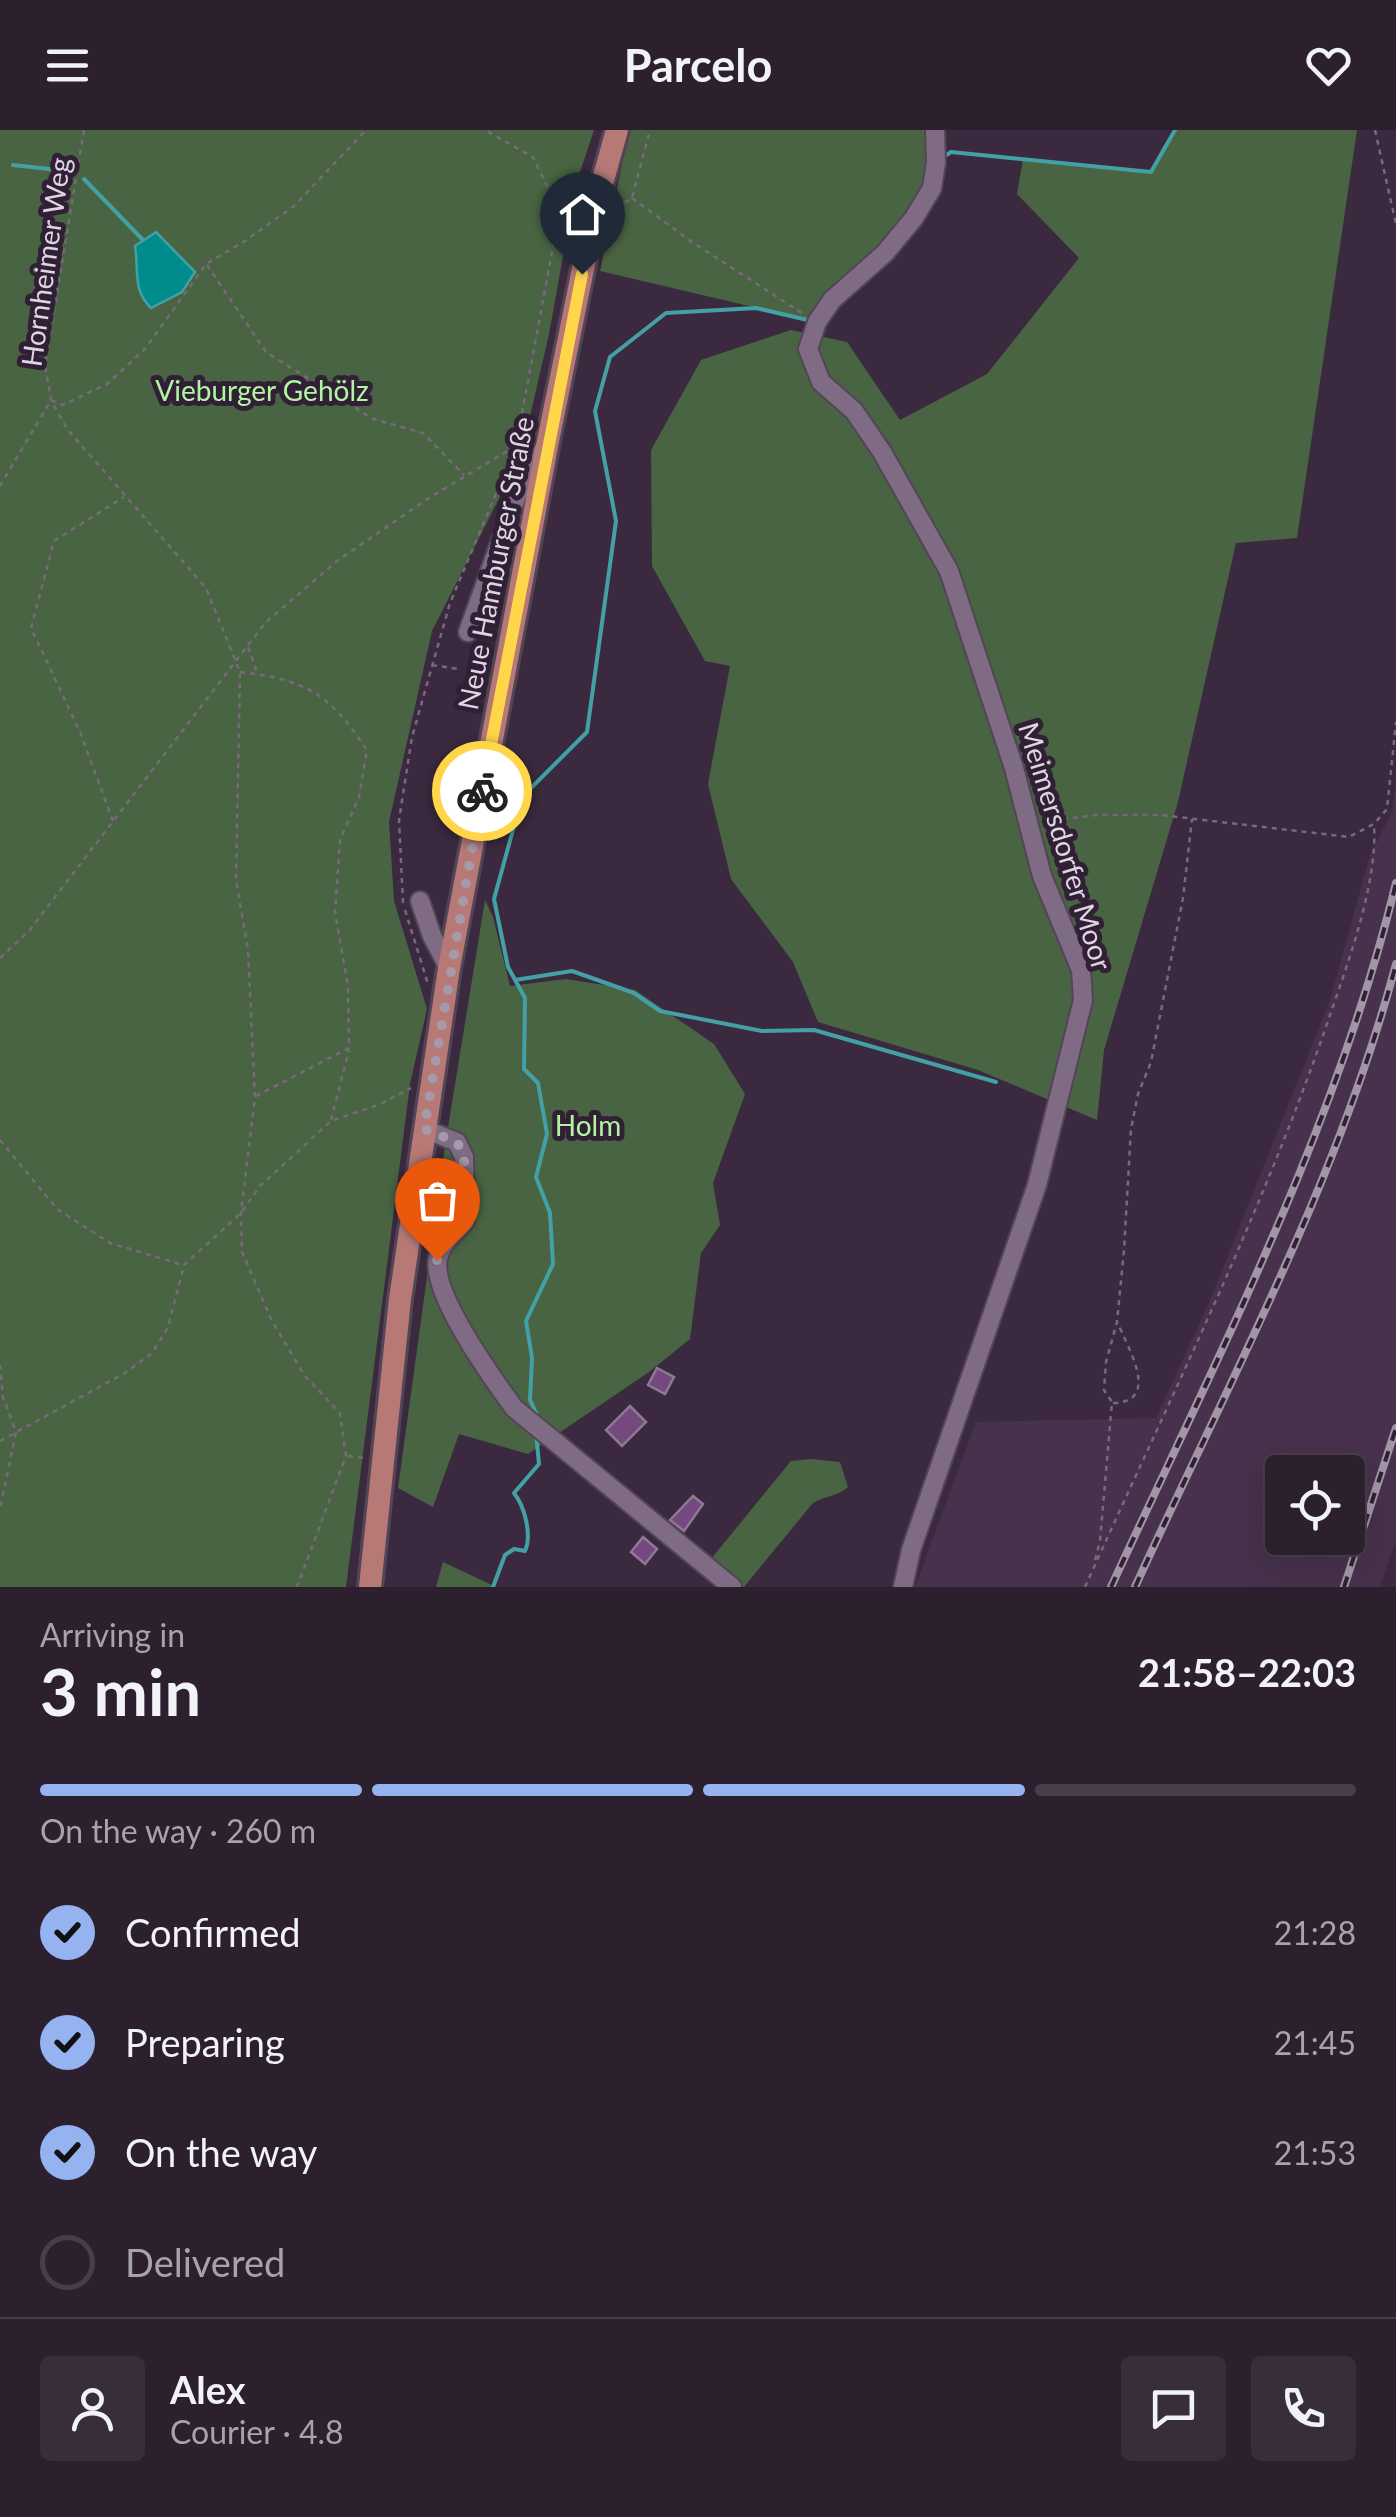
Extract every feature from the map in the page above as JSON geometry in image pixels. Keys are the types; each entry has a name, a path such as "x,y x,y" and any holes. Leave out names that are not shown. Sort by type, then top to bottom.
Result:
{"main road":[{"path":"602,130 606,206"},
{"path":"606,206 616,130"},
{"name":"Neue Hamburger Straße","path":"370,1587 400,1299 449,968 548,442 606,206"}],"street":[{"path":"817,322 832,300 885,254 914,218 932,188 935,130"},
{"name":"Meimersdorfer Moor","path":"817,322 808,349 822,382 854,411 882,452 949,570 1014,768 1042,876 1081,970 1082,1000 1037,1185 911,1550 903,1587"},
{"path":"468,632 518,493 548,442"},
{"path":"420,901 449,968"},
{"path":"424,1129 457,1142 464,1157 465,1221 441,1249 437,1260 439,1282 488,1373 514,1408 732,1587"}],"path":[{"name":"Hornheimer Weg","path":"52,400 45,364 84,130"},
{"path":"52,400 63,405 108,384 145,348 206,264 294,206 366,130"},
{"path":"485,130 533,156 550,192 554,240"},
{"path":"632,198 650,130"},
{"path":"1375,130 1396,224"},
{"path":"606,206 632,198"},
{"path":"632,198 707,253 817,322"},
{"path":"206,264 266,352 373,420 423,433 465,476"},
{"path":"0,484 52,400"},
{"path":"52,400 67,429 206,588 240,672 236,880 248,950 255,1097 241,1213 242,1252 272,1320 304,1375 340,1413 346,1456 297,1587"},
{"path":"0,958 30,932 265,623 337,562 516,446"},
{"path":"113,821 80,732 31,628 54,541 125,497"},
{"path":"247,644 257,674"},
{"path":"430,665 459,669"},
{"path":"240,672 312,689 340,711 367,750 359,797 340,840 335,912 348,987 349,1048 330,1121"},
{"path":"1027,824 1096,816 1161,815 1349,837 1374,824 1386,809 1396,722"},
{"path":"1093,1568 1100,1541 1112,1402 1104,1390 1106,1362 1117,1322 1130,1129 1151,1062 1182,898 1192,818"},
{"path":"1084,1587 1248,1229 1305,1089 1350,952 1376,852 1374,824"},
{"path":"255,1097 349,1048"},
{"path":"0,1441 125,1372 153,1352 168,1327 184,1265 241,1213 260,1186 330,1121 378,1105 412,1087"},
{"path":"0,1140 57,1210 110,1243 184,1265"},
{"path":"1112,1402 1124,1402 1136,1393 1140,1382 1117,1322"},
{"path":"0,1365 1,1396 16,1432 0,1510"},
{"path":"0,1416 8,1412"},
{"path":"346,1456 367,1458"}],"shaded area":[{"path":"156,232 195,272 182,292 151,308 139,287 135,246"},
{"path":"1396,784 1396,1540 1380,1587 915,1587 976,1422 1156,1418 1210,1300 1330,1000 1370,855 1392,812"}],"green space":[{"name":"Vieburger Gehölz","path":"0,130 594,130 576,184 549,334 521,455 432,631 389,822 394,901 427,1009 410,1084 346,1587 0,1587"},
{"path":"629,130 935,130 932,188 817,322 600,271"},
{"path":"1175,130 1357,130 1297,538 1236,543 1178,802 1104,1050 1097,1120 978,1070 818,1022 793,962 731,879 708,784 730,666 705,661 652,566 651,450 701,360 791,330 847,342 900,420 987,374 1079,258 1017,194 1023,159 1151,172"},
{"name":"Holm","path":"485,900 510,986 566,979 635,990 714,1044 745,1094 713,1183 720,1225 701,1253 690,1339 649,1372 528,1454 459,1434 433,1507 398,1488 445,1146"},
{"path":"791,1461 840,1462 848,1487 812,1504 744,1587 711,1559"},
{"path":"443,1562 494,1586 495,1587 436,1587"}],"building":[{"path":"657,1368 674,1377 665,1394 648,1385"},
{"path":"630,1406 646,1422 622,1446 606,1430"},
{"path":"693,1496 703,1504 684,1531 670,1520"},
{"path":"643,1537 657,1549 645,1564 631,1552"}],"waterway":[{"path":"942,158 951,152 1151,172 1175,130"},
{"path":"13,165 68,171"},
{"path":"84,179 143,240"},
{"path":"538,1417 530,1400 532,1358 526,1321 553,1264 550,1213 536,1177 547,1134 538,1083 524,1069 525,998 508,967 494,899 522,797 587,732 616,521 595,411 610,357 666,313 756,308 812,321"},
{"path":"515,980 572,971 634,993 660,1011 762,1031 814,1030 996,1082"},
{"path":"493,1587 505,1555 514,1549 525,1551 527,1544 526,1521 514,1493 539,1464 536,1433"}],"railway":[{"path":"1111,1587 1232,1328 1307,1154 1371,975 1396,883"},
{"path":"1135,1587 1312,1203 1344,1125 1396,964"},
{"path":"1344,1587 1396,1428"}],"way so far":[{"path":"437,1260 446,1240 465,1221 464,1157 457,1142 424,1129 482,791"}],"route":[{"path":"482,791 582,274"}]}
